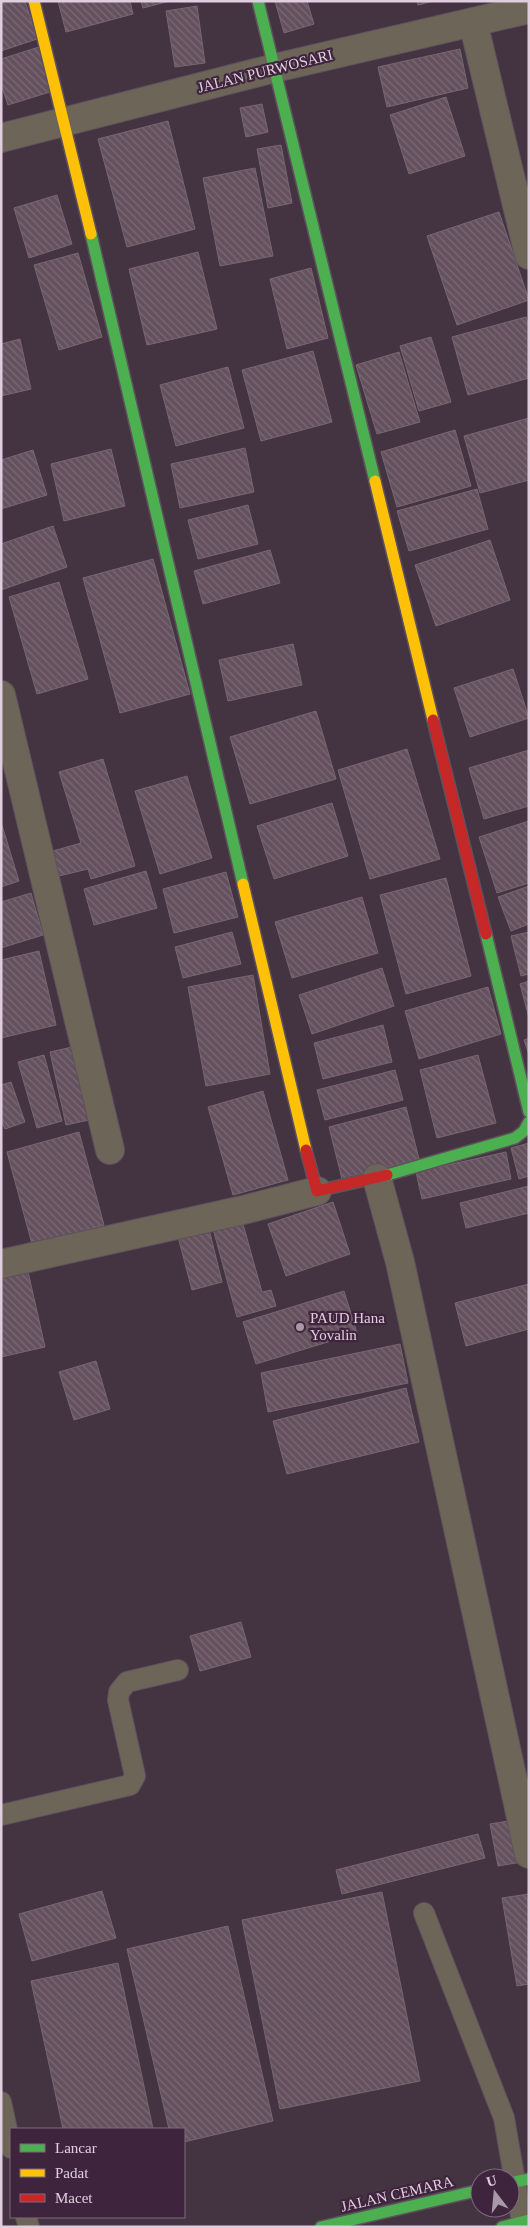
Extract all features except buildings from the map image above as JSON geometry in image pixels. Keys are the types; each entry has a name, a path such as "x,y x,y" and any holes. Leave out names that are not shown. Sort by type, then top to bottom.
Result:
{"main road":[{"path":"34,1 65,123 296,1112 317,1191 377,1178 515,1138 524,1131 529,1122"},
{"path":"258,1 529,1112"},
{"name":"JALAN CEMARA","path":"321,2227 470,2192"},
{"path":"502,2227 526,2221"}],"street":[{"name":"JALAN PURWOSARI","path":"1,138 275,68 529,9"},
{"path":"473,22 529,255"},
{"path":"1,695 110,1150"},
{"path":"377,1178 400,1262 529,1854"},
{"path":"1,1264 239,1211 317,1191"}],"lane":[{"path":"1,1815 130,1785 135,1776 118,1700 119,1692 127,1682 178,1670"},
{"path":"424,1913 504,2118 515,2168"},
{"path":"1,2102 10,2143"},
{"path":"520,2191 526,2221"}],"traffic: fast":[{"path":"258,1 375,481"},
{"path":"91,234 243,884"},
{"path":"486,934 529,1112"},
{"path":"387,1175 515,1138 524,1131 529,1122"},
{"path":"520,2181 529,2179"},
{"path":"321,2227 470,2192"},
{"path":"502,2227 529,2220"}],"traffic: slow":[{"path":"34,1 91,234"},
{"path":"375,481 433,720"},
{"path":"243,884 306,1150"}],"traffic: jam":[{"path":"433,720 486,934"},
{"path":"306,1150 317,1191 387,1175"}],"place":[{"name":"PAUD Hana Yovalin","path":"300,1327"}]}
